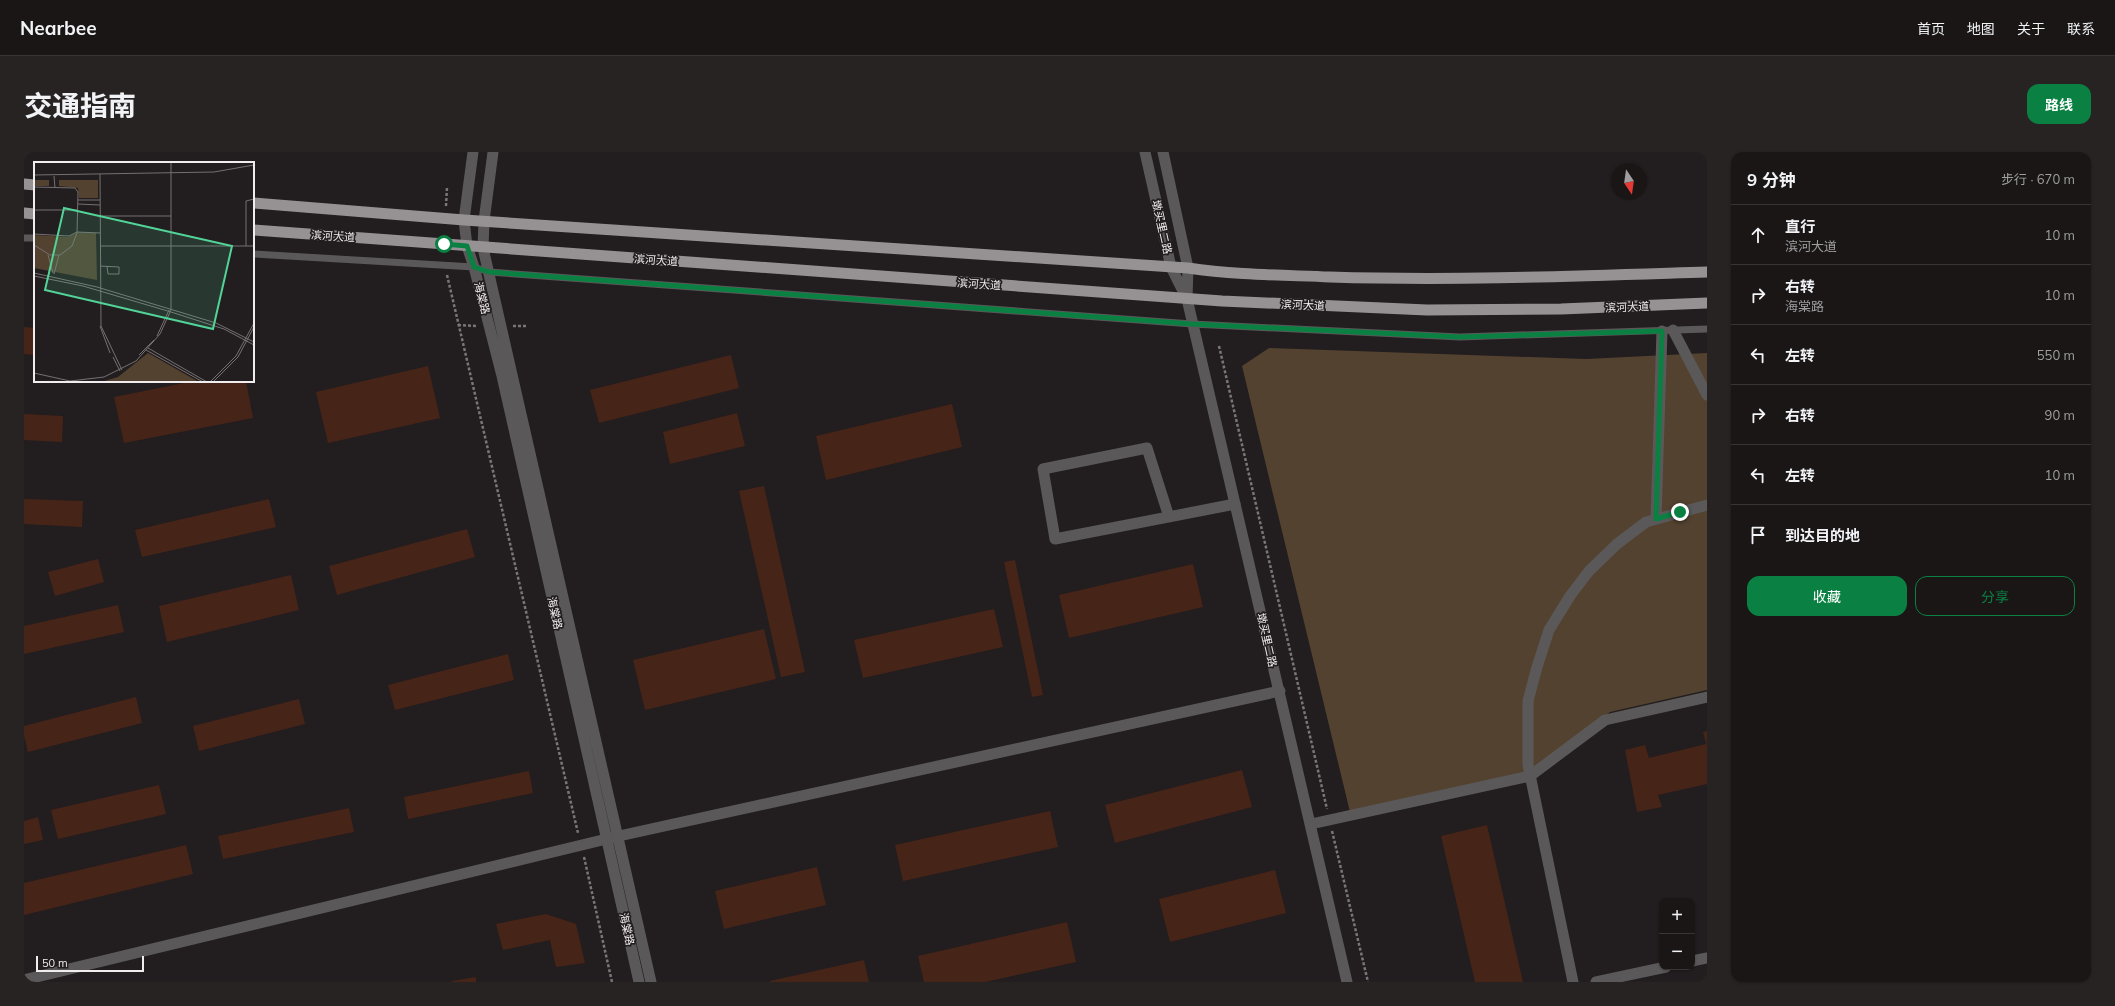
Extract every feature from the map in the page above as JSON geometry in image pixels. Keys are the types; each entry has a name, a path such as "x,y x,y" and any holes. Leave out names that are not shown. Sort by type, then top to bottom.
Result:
{"main road":[{"path":"24,184 34,185"},
{"path":"254,203 446,219 1188,268 1224,273 1371,278 1537,278 1707,272"},
{"path":"24,213 34,214"},
{"name":"滨河大道","path":"254,230 1187,299 1427,310 1561,310 1707,303"}],"street":[{"name":"海棠路","path":"473,152 464,220 467,246 474,267 502,376 639,982"},
{"name":"海棠路","path":"493,152 484,221 483,248 619,836 651,982"},
{"name":"墩买里二路","path":"1146,152 1171,267 1187,299"},
{"name":"墩买里二路","path":"1163,152 1188,268 1187,299 1192,324 1280,691 1347,982"},
{"path":"1668,331 1707,395"},
{"path":"1656,519 1668,331"},
{"path":"1169,516 1147,448 1043,469 1055,539 1235,504"},
{"path":"1573,982 1528,765 1528,701 1537,667 1549,630 1570,596 1589,571 1617,544 1646,522 1707,505"},
{"path":"24,980 619,836 1280,691"},
{"path":"1311,824 1530,776 1605,720 1707,697"},
{"path":"1695,961 1707,958"},
{"path":"1596,982 1659,968"}],"lane":[{"path":"254,254 474,267 489,272 1192,324 1460,337 1707,329"}],"path":[{"path":"446,219 447,187"},
{"path":"445,266 612,982"},
{"path":"1219,346 1368,982"}],"shaded area":[{"path":"1269,348 1586,359 1707,353 1707,690 1610,712 1521,779 1350,812 1242,366"}],"building":[{"path":"24,327 34,328 34,355 24,354"},
{"path":"731,355 739,388 599,423 590,390"},
{"path":"428,366 440,418 328,443 316,392"},
{"path":"189,382 246,382 253,418 124,443 114,397"},
{"path":"952,404 962,447 826,480 816,436"},
{"path":"737,413 745,446 670,464 663,432"},
{"path":"24,414 63,416 62,442 24,440"},
{"path":"764,486 805,672 781,677 739,491"},
{"path":"24,499 83,501 82,527 24,524"},
{"path":"269,499 276,527 142,557 135,530"},
{"path":"467,529 475,557 337,595 329,566"},
{"path":"98,559 104,582 55,596 48,572"},
{"path":"1015,560 1043,695 1032,697 1004,562"},
{"path":"1193,564 1203,607 1069,638 1059,595"},
{"path":"291,575 299,610 167,642 159,606"},
{"path":"118,605 124,632 24,654 24,626"},
{"path":"994,609 1003,647 863,678 854,640"},
{"path":"764,629 776,679 645,710 633,660"},
{"path":"508,654 514,680 395,710 388,685"},
{"path":"136,697 142,723 28,752 24,736 24,726"},
{"path":"299,699 305,724 199,751 193,726"},
{"path":"1707,731 1707,784 1658,795 1662,807 1637,812 1625,750 1645,745 1649,758 1706,744 1703,732"},
{"path":"1242,770 1252,807 1115,843 1105,805"},
{"path":"529,771 533,793 408,819 404,797"},
{"path":"159,785 166,814 58,839 51,810"},
{"path":"349,808 354,832 223,859 218,836"},
{"path":"1050,811 1058,847 903,881 895,845"},
{"path":"38,817 43,840 24,844 24,821"},
{"path":"1487,825 1523,982 1475,982 1441,836"},
{"path":"186,845 193,874 24,915 24,883"},
{"path":"817,867 826,905 724,929 715,891"},
{"path":"1275,870 1286,913 1170,942 1159,899"},
{"path":"546,914 576,924 585,963 556,967 550,940 503,950 496,924"},
{"path":"1067,922 1076,962 985,982 924,982 918,956"},
{"path":"864,960 869,982 770,982 770,981"},
{"path":"476,977 476,982 452,982 452,981"}],"route":[{"path":"444,244 467,246 474,267 489,272 1192,324 1460,337 1662,331 1656,519 1680,512"}]}
